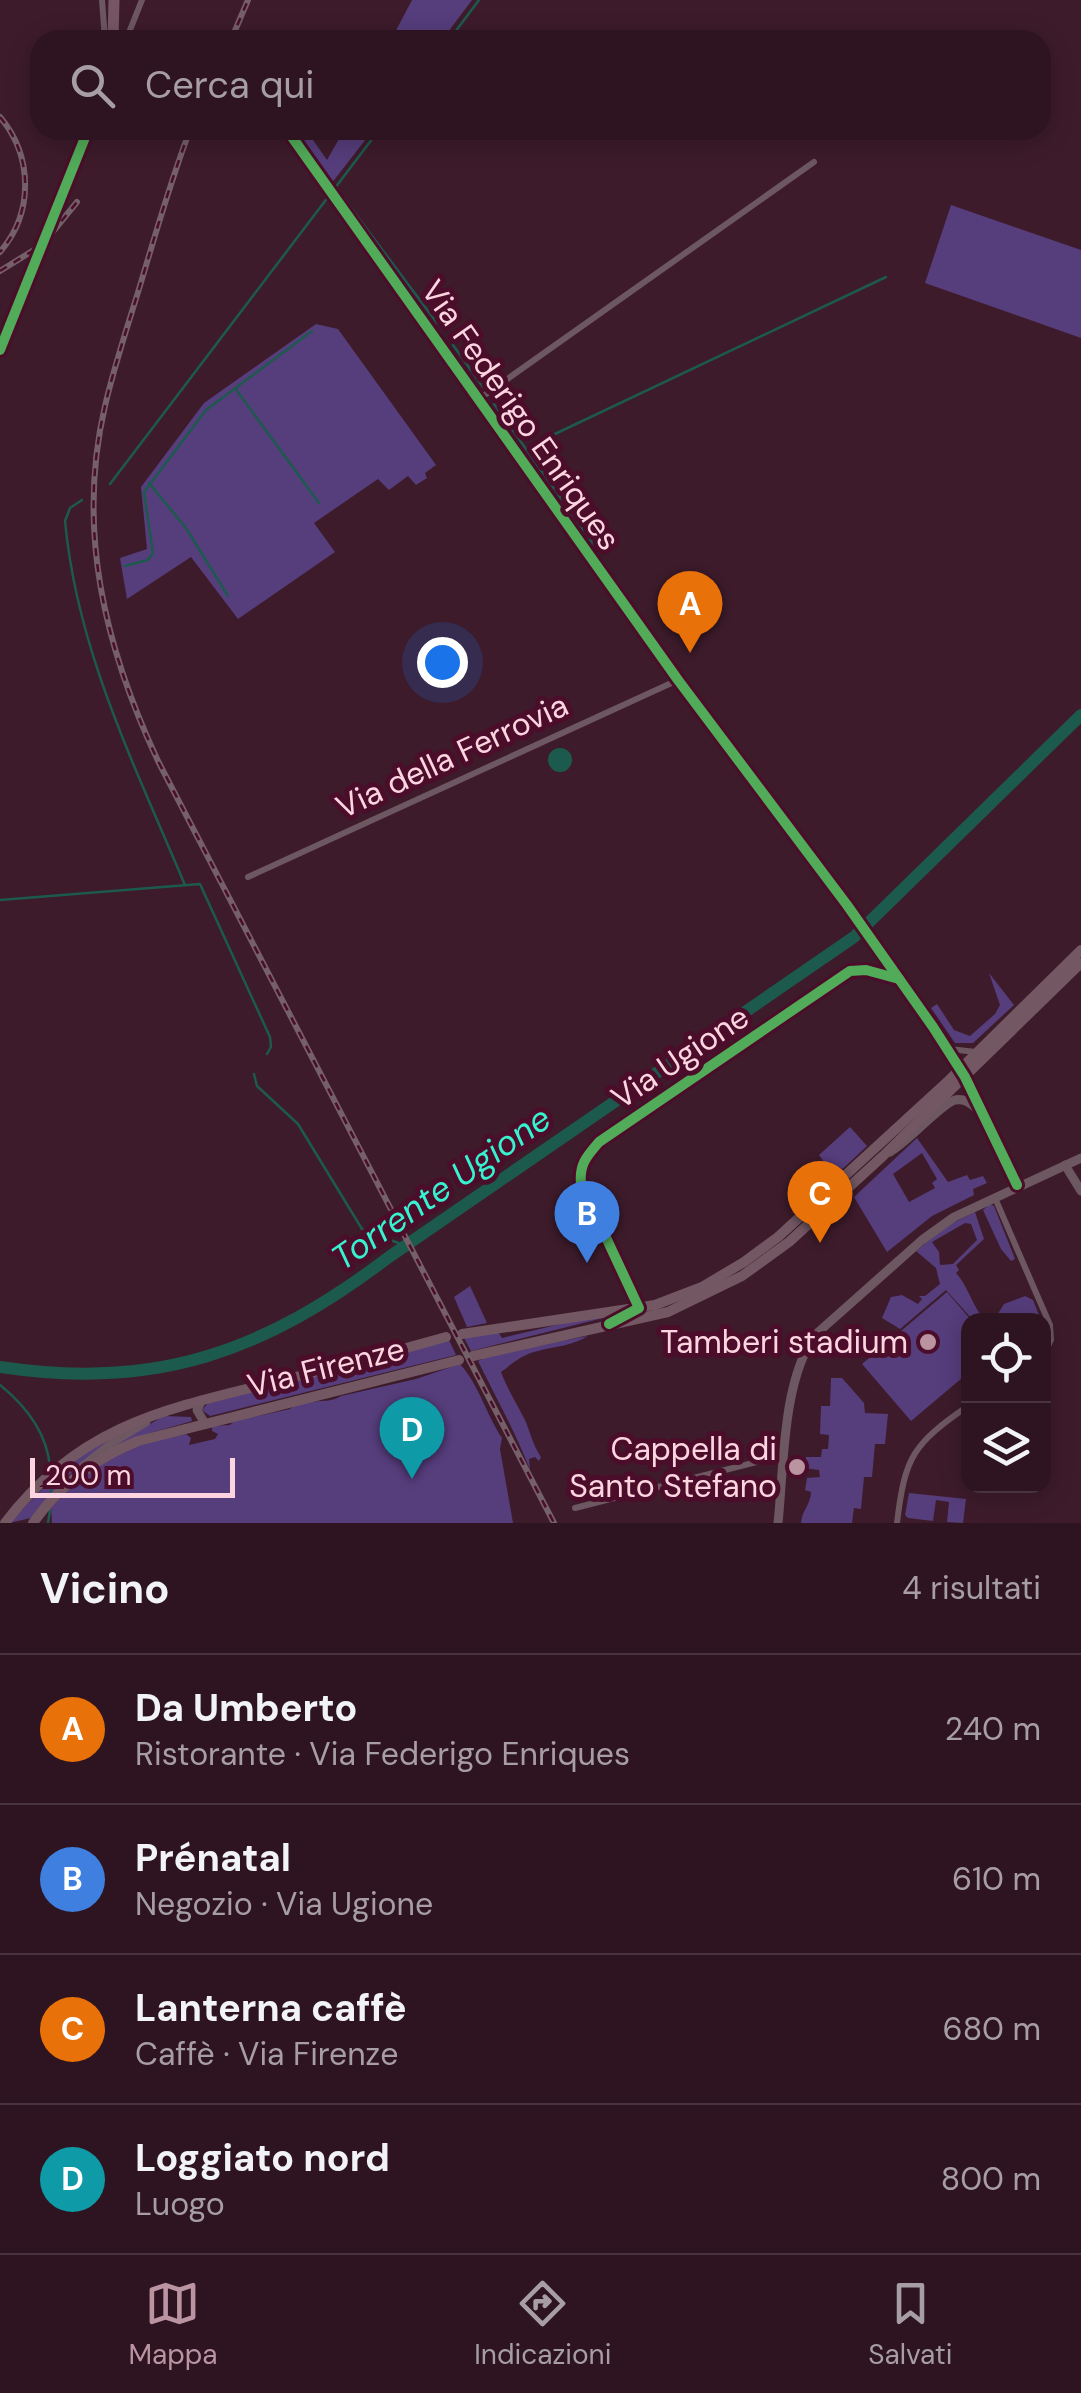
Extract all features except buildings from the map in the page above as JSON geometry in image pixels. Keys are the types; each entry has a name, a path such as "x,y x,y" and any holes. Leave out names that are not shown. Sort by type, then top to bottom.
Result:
{"highway":[{"path":"113,30 114,0"}],"main road":[{"path":"0,350 84,140"},
{"path":"473,1356 668,1312 742,1276 789,1242 883,1156 963,1073 978,1052 1081,950"},
{"path":"462,1334 667,1302 756,1254 963,1073 1081,962"},
{"name":"Via Firenze","path":"5,1523 61,1466 116,1428 202,1400 446,1337"},
{"name":"Via Firenze","path":"33,1523 62,1489 126,1446 204,1422 459,1360"}],"street":[{"path":"102,0 104,30"},
{"path":"130,30 142,0"},
{"name":"Via Federigo Enriques","path":"294,140 678,680 880,950 963,1073"},
{"path":"479,399 814,162"},
{"name":"Via della Ferrovia","path":"248,877 678,680"},
{"name":"Via Ugione","path":"639,1308 581,1184 585,1158 599,1142 850,971 866,970 899,979"},
{"path":"947,1049 978,1052"},
{"path":"963,1073 1017,1185"},
{"path":"883,1156 904,1144 951,1102 968,1102 980,1113"},
{"path":"778,1523 795,1376 803,1352 815,1336 922,1240 954,1218 1081,1158"},
{"path":"1065,1165 1081,1191"},
{"path":"995,1196 1044,1313"},
{"path":"609,1324 639,1308"},
{"name":"Via Firenze","path":"202,1400 197,1410 204,1422"},
{"name":"Via Firenze","path":"62,1489 78,1470 116,1440 166,1410"},
{"path":"897,1523 910,1458 924,1439 961,1411"},
{"path":"576,1508 786,1454"}],"shaded area":[{"path":"412,0 472,0 450,30 396,30"},
{"path":"299,140 313,140 327,160 338,140 365,140 331,184"},
{"path":"951,205 1081,250 1081,338 925,283"},
{"path":"316,324 338,329 436,465 416,485 408,476 389,490 378,479 314,523 335,552 238,619 191,557 127,599 120,558 147,549 141,487 204,403"},
{"path":"560,748 572,760 560,772 548,760"},
{"path":"989,973 1014,1005 973,1043 955,1043 931,1008 937,1004 954,1030 970,1036 1000,1005"},
{"path":"850,1127 867,1146 834,1177 819,1155"},
{"path":"917,1138 948,1182 967,1175 970,1180 983,1176 987,1183 973,1189 974,1195 932,1216 887,1252 854,1197","holes":["922,1153 937,1179 932,1183 935,1188 909,1202 893,1174"]},
{"path":"990,1204 1015,1259 1011,1261 983,1210"},
{"path":"975,1212 984,1239 956,1265 956,1273 980,1313 967,1313 946,1290 900,1329 882,1318 891,1297 902,1295 918,1304 922,1299 919,1296 940,1284 936,1268 916,1251 946,1226","holes":["965,1223 971,1224 977,1240 953,1264 940,1265 939,1252 932,1242"]},
{"path":"470,1286 487,1323 467,1327 454,1297"},
{"name":"Tamberi stadium","path":"947,1292 965,1313 961,1313 961,1379 911,1421 862,1364"},
{"path":"1025,1296 1033,1300 1038,1313 998,1313 1004,1304"},
{"path":"611,1316 471,1351 463,1336 497,1330 502,1338"},
{"path":"588,1336 528,1354 501,1372 541,1457 539,1461 535,1457 529,1459 530,1470 478,1361 493,1354"},
{"path":"449,1340 456,1355 210,1416 202,1410 208,1403"},
{"path":"460,1364 502,1438 500,1449 513,1523 52,1523 51,1508 74,1483 126,1447 186,1434 191,1438 189,1445 215,1439 218,1434 212,1426 230,1425 302,1403 416,1379"},
{"path":"831,1378 842,1378 864,1403 865,1413 888,1414 885,1444 875,1444 872,1477 864,1477 861,1509 854,1508 852,1523 801,1523 811,1496 805,1490 807,1478 820,1477 819,1470 804,1468 806,1457 821,1457 822,1449 828,1449 829,1435 820,1434 821,1406 830,1406"},
{"path":"164,1416 191,1417 192,1421 113,1445"},
{"path":"124,1428 67,1477 31,1518 9,1523 68,1463"},
{"path":"909,1493 966,1499 963,1523 947,1522 949,1502 936,1500 933,1521 908,1518 905,1515"}],"waterway":[{"path":"456,30 479,0"},
{"path":"110,484 371,140"},
{"path":"336,188 437,323"},
{"path":"538,442 886,277"},
{"path":"125,566 148,560 153,553 144,492 206,410 312,331"},
{"path":"453,345 483,387"},
{"path":"235,388 319,503"},
{"path":"494,404 597,549"},
{"path":"149,483 186,528 228,596"},
{"path":"82,500 70,508 65,521 82,616 128,752 185,885"},
{"name":"Torrente Ugione","path":"0,1367 57,1373 159,1368 253,1339 343,1290 854,937 1081,715"},
{"path":"0,900 200,884 270,1037 267,1054"},
{"path":"254,1074 257,1086 298,1124 362,1229 406,1246"},
{"path":"0,1385 34,1422 45,1443 50,1467"},
{"path":"51,1497 52,1480"},
{"path":"48,1523 50,1510"}],"railway":[{"path":"235,30 248,0"},
{"path":"0,117 19,149 25,184 19,220 0,252"},
{"path":"186,140 117,362 97,452 95,543 110,632 158,761 554,1523"},
{"path":"0,271 42,245 77,202"}],"cycle path":[{"path":"0,350 84,140"},
{"path":"294,140 678,680 933,1027 965,1077 1017,1185"},
{"path":"609,1324 639,1308 581,1184 583,1166 599,1142 850,971 866,970 899,979"}],"place":[{"name":"Da Umberto","path":"690,653"},
{"name":"Lanterna caffè","path":"820,1243"},
{"name":"Prénatal","path":"587,1263"},
{"name":"Tamberi stadium","path":"928,1342"},
{"name":"Cappella di Santo Stefano","path":"797,1467"},
{"name":"Loggiato nord","path":"412,1479"}]}
